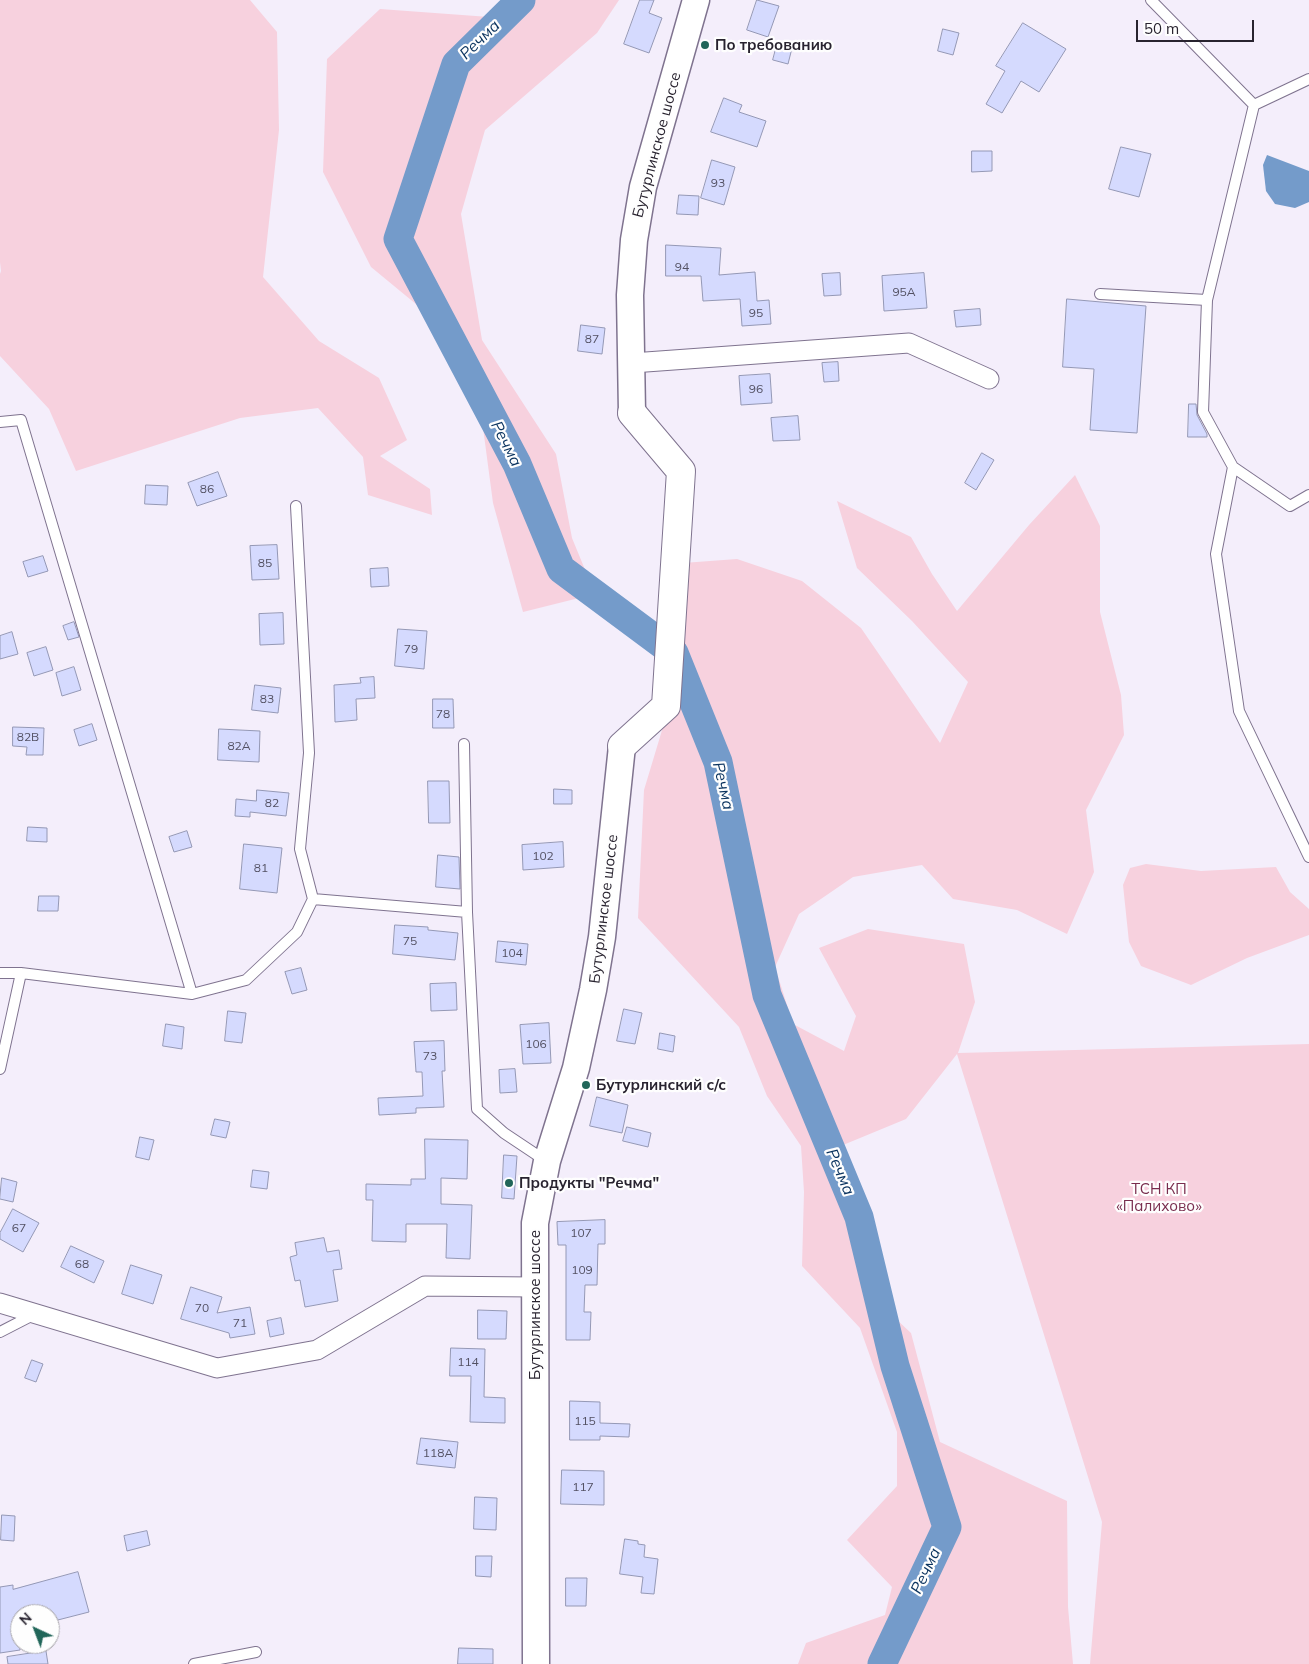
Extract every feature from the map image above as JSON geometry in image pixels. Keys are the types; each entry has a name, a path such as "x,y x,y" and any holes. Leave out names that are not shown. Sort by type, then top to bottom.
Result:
{"highway":[{"path":"622,746 666,706 681,471 632,413"}],"main road":[{"name":"Бутурлинское шоссе","path":"632,413 631,286 634,240 641,195 696,0"},
{"name":"Бутурлинское шоссе","path":"536,1664 535,1224 547,1161 576,1068 593,990 602,937 622,746"}],"street":[{"path":"632,363 909,343 989,379"},
{"path":"0,1303 217,1368 317,1350 425,1286 534,1287"}],"lane":[{"path":"1151,0 1254,106"},
{"path":"1254,106 1309,79"},
{"path":"1254,106 1207,300 1203,412 1233,467 1290,506 1309,495"},
{"path":"1100,294 1207,300"},
{"path":"0,422 21,420 192,994"},
{"path":"1233,467 1216,554 1239,711 1309,857"},
{"path":"0,973 21,973 192,994 246,980 297,932 313,899 300,849 309,753 296,506"},
{"path":"464,744 467,912 477,1109 504,1133 547,1161"},
{"path":"313,899 467,912"},
{"path":"0,1069 21,973"},
{"path":"0,1332 36,1314"},
{"path":"194,1664 256,1652"}],"green space":[{"path":"0,0 250,0 277,32 279,130 263,277 319,341 379,378 407,440 380,456 430,489 432,515 368,495 363,457 318,408 240,418 76,471 49,409 0,356"},
{"path":"521,0 619,0 597,33 485,130 461,214 482,340 556,454 572,538 595,594 523,612 493,503 478,390 445,328 371,267 323,172 327,59 380,9 503,18"},
{"name":"ТСН КП «Палихово»","path":"1075,475 1100,526 1100,612 1121,695 1124,735 1086,810 1094,872 1067,934 1017,910 953,899 922,865 853,877 799,914 775,967 793,1024 844,1051 856,1016 819,948 868,929 964,944 975,1002 958,1053 1309,1044 1309,1664 1090,1664 1102,1522 957,1054 906,1119 831,1150 859,1217 880,1304 911,1333 940,1442 1067,1501 1068,1607 1073,1664 798,1664 806,1643 885,1615 892,1587 847,1540 897,1486 897,1432 860,1328 802,1266 804,1192 801,1146 767,1096 739,1027 638,918 644,790 669,707 683,563 737,559 802,581 861,628 940,743 968,682 912,621 857,568 837,501 911,537 932,574 957,611 1029,525"},
{"path":"1146,864 1201,871 1276,867 1290,892 1309,909 1309,935 1247,958 1191,985 1141,966 1129,942 1123,885 1130,868"}],"water":[{"path":"1267,155 1309,171 1309,202 1295,208 1275,204 1266,191 1263,165"}],"building":[{"path":"640,0 654,0 649,13 662,18 649,53 624,44"},
{"path":"757,0 779,6 768,37 747,30"},
{"path":"1023,23 1066,49 1039,92 1021,81 1002,113 986,104 1005,71 996,66"},
{"path":"943,29 959,33 953,55 938,51"},
{"path":"777,45 792,48 788,64 773,60"},
{"path":"724,98 742,105 739,112 766,121 757,147 711,132"},
{"path":"1121,147 1151,154 1139,197 1109,189"},
{"path":"972,151 992,151 992,171 972,172"},
{"path":"712,160 735,167 724,205 701,198"},
{"path":"679,195 699,196 698,215 677,214"},
{"path":"666,245 721,248 719,275 755,272 757,301 769,300 771,324 742,326 740,299 703,301 701,276 666,276"},
{"path":"840,273 841,295 824,296 822,274"},
{"path":"924,273 927,308 884,311 882,276"},
{"path":"1067,299 1146,306 1137,433 1090,430 1094,369 1063,367"},
{"path":"980,309 981,325 956,327 954,311"},
{"path":"581,325 605,328 602,354 578,351"},
{"path":"838,362 839,381 824,382 822,363"},
{"path":"770,374 772,403 741,405 739,376"},
{"path":"1189,404 1196,404 1197,415 1207,437 1188,437"},
{"path":"798,416 800,440 773,441 771,418"},
{"path":"982,453 994,460 976,490 965,483"},
{"path":"218,472 227,496 197,506 188,483"},
{"path":"146,485 168,486 167,505 145,504"},
{"path":"277,545 279,579 252,580 250,546"},
{"path":"43,556 48,571 28,577 23,562"},
{"path":"388,568 389,586 371,587 370,569"},
{"path":"283,613 284,644 260,645 259,614"},
{"path":"74,622 79,637 68,640 63,626"},
{"path":"398,629 427,631 424,669 395,666"},
{"path":"12,632 18,654 0,659 0,636"},
{"path":"46,647 53,670 34,676 27,653"},
{"path":"74,667 81,690 62,696 56,673"},
{"path":"374,677 375,698 356,699 357,720 335,722 334,685 361,683 360,678"},
{"path":"255,685 281,688 278,713 252,710"},
{"path":"433,699 453,699 454,728 433,728"},
{"path":"92,724 97,740 79,746 74,730"},
{"path":"13,727 44,728 43,755 26,755 27,747 13,746"},
{"path":"219,729 260,731 259,762 218,760"},
{"path":"428,781 449,781 450,823 429,823"},
{"path":"554,789 572,790 572,804 554,804"},
{"path":"257,790 289,793 286,816 250,812 250,817 235,816 236,799 256,801"},
{"path":"28,827 47,828 47,842 27,841"},
{"path":"187,831 192,847 174,852 169,837"},
{"path":"563,842 564,867 523,870 522,845"},
{"path":"244,844 282,848 277,893 240,889"},
{"path":"438,855 459,857 460,889 436,887"},
{"path":"39,896 59,896 58,911 38,911"},
{"path":"395,925 428,927 428,930 458,933 455,960 393,954"},
{"path":"498,941 528,944 526,965 496,962"},
{"path":"301,968 307,990 292,994 285,972"},
{"path":"456,983 457,1010 431,1011 430,984"},
{"path":"624,1009 642,1013 635,1044 617,1041"},
{"path":"228,1011 246,1013 242,1043 225,1041"},
{"path":"549,1023 551,1063 523,1064 520,1025"},
{"path":"166,1024 184,1027 182,1049 163,1046"},
{"path":"660,1033 675,1036 673,1052 658,1049"},
{"path":"444,1041 445,1071 442,1071 444,1107 416,1108 416,1113 379,1115 378,1098 423,1096 422,1072 416,1072 414,1042"},
{"path":"515,1069 517,1092 500,1093 499,1070"},
{"path":"597,1097 628,1105 622,1133 590,1126"},
{"path":"215,1119 230,1122 226,1138 211,1135"},
{"path":"627,1127 651,1133 648,1147 623,1141"},
{"path":"140,1137 154,1140 149,1160 136,1157"},
{"path":"425,1139 468,1140 467,1179 441,1178 441,1204 472,1205 470,1259 446,1258 447,1224 406,1224 406,1242 372,1241 373,1200 366,1200 366,1184 411,1185 411,1179 425,1179"},
{"path":"504,1155 517,1156 514,1199 502,1198"},
{"path":"253,1170 269,1172 267,1189 251,1187"},
{"path":"2,1178 17,1182 13,1202 0,1199"},
{"path":"13,1209 39,1223 23,1252 0,1239 0,1233"},
{"path":"605,1220 605,1244 598,1244 597,1285 585,1285 584,1312 591,1312 590,1340 566,1340 566,1245 558,1245 557,1222"},
{"path":"324,1238 327,1252 339,1250 342,1269 333,1270 338,1301 305,1307 300,1280 295,1281 290,1257 297,1255 295,1243"},
{"path":"71,1246 104,1261 94,1283 61,1267"},
{"path":"131,1265 162,1275 153,1304 122,1294"},
{"path":"191,1287 222,1297 217,1313 250,1307 255,1334 230,1338 229,1333 181,1319"},
{"path":"478,1310 507,1311 506,1339 478,1339"},
{"path":"281,1318 284,1334 270,1337 267,1321"},
{"path":"451,1348 485,1349 484,1397 505,1398 505,1423 470,1422 471,1376 450,1376"},
{"path":"32,1360 43,1364 36,1382 25,1378"},
{"path":"570,1401 600,1402 600,1423 630,1424 629,1437 600,1436 600,1440 570,1440"},
{"path":"421,1438 458,1442 455,1468 417,1464"},
{"path":"562,1470 604,1471 604,1505 561,1504"},
{"path":"475,1497 497,1498 496,1530 474,1529"},
{"path":"2,1515 15,1516 14,1541 1,1540"},
{"path":"147,1531 150,1545 127,1551 124,1536"},
{"path":"625,1539 638,1541 638,1544 645,1545 644,1557 658,1559 654,1594 641,1593 643,1577 620,1574"},
{"path":"476,1556 492,1556 491,1577 476,1576"},
{"path":"78,1572 89,1612 60,1619 60,1604 10,1604 10,1652 0,1653 0,1587 13,1585 13,1589"},
{"path":"566,1578 587,1578 586,1606 566,1606"},
{"path":"459,1648 493,1649 493,1664 458,1664"},
{"path":"26,1654 46,1654 48,1664 8,1664 7,1657"}],"waterway":[{"name":"Речма","path":"521,0 456,64 398,239 517,464 561,569 674,653 718,762 767,995 859,1217 895,1366 947,1527 882,1664"}],"place":[{"name":"По требованию","path":"705,45"},
{"name":"Бутурлинский с/с","path":"586,1085"},
{"name":"Продукты \"Речма\"","path":"509,1183"}]}
